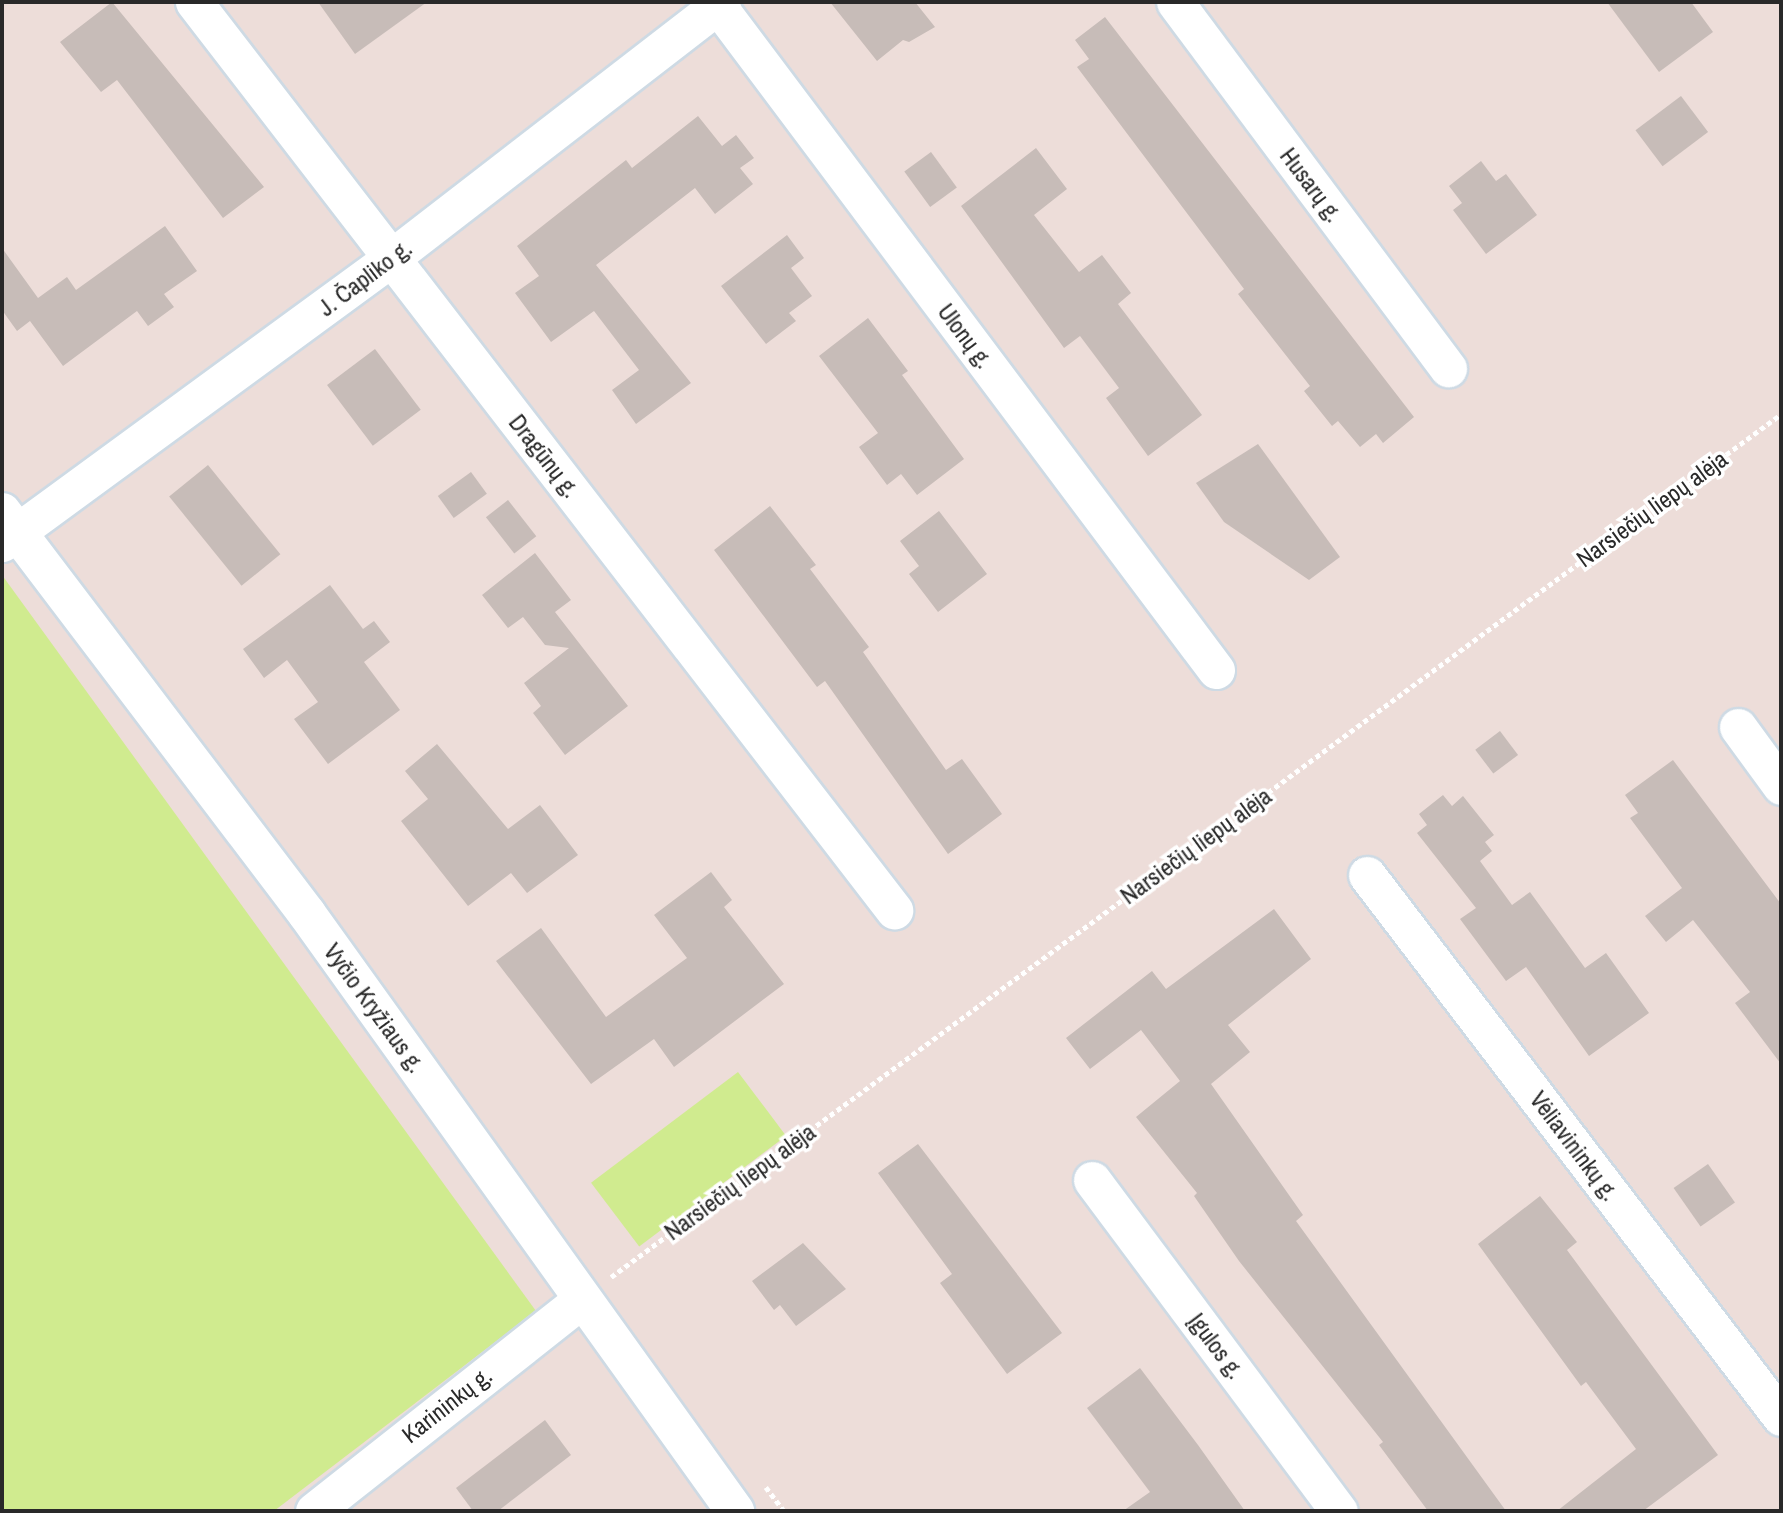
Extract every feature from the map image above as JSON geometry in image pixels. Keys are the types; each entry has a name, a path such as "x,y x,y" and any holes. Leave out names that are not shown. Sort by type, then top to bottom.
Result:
{"street":[{"name":"Dragūnų g.","path":"194,2 894,910"},
{"name":"Husarų g.","path":"1175,2 1448,368"},
{"name":"J. Čapliko g.","path":"7,529 391,258 718,3"},
{"name":"Ulonų g.","path":"718,3 1216,670"},
{"name":"Vyčio Kryžiaus g.","path":"7,529 306,914 735,1511"},
{"path":"1738,727 1781,786"},
{"name":"Vėliavininkų g.","path":"1367,874 1781,1417"},
{"name":"Įgulos g.","path":"1092,1180 1339,1511"},
{"name":"Karininkų g.","path":"314,1511 581,1300"}],"path":[{"name":"Narsiečių liepų alėja","path":"611,1278 1781,414"}],"green space":[{"path":"2,575 536,1311 274,1511 2,1511"},
{"path":"738,1072 786,1136 639,1247 591,1183"}],"building":[{"path":"112,2 264,187 223,218 117,80 101,92 60,42"},
{"path":"318,2 427,2 355,54"},
{"path":"830,2 915,2 935,27 909,42 903,40 877,61"},
{"path":"1607,2 1691,2 1713,32 1659,72"},
{"path":"1105,17 1414,417 1383,443 1376,434 1360,447 1338,421 1332,426 1304,391 1310,386 1238,294 1244,289 1077,67 1089,59 1075,40"},
{"path":"1681,96 1708,132 1663,166 1635,130"},
{"path":"698,116 722,146 736,135 754,158 740,168 753,184 715,214 695,188 596,265 691,383 636,424 612,390 639,370 594,311 551,342 515,293 539,276 517,246 626,160 632,168"},
{"path":"1036,148 1067,189 1034,215 1079,272 1102,255 1131,293 1118,304 1202,415 1148,456 1106,398 1119,388 1080,336 1064,348 961,206"},
{"path":"931,152 957,188 930,207 904,171"},
{"path":"1481,161 1496,181 1506,174 1537,215 1486,254 1453,210 1462,203 1449,186"},
{"path":"165,226 197,271 164,294 174,307 148,326 137,311 63,366 30,321 17,331 2,310 2,248 38,298 67,277 76,290"},
{"path":"787,235 804,258 791,268 812,296 789,313 796,321 766,344 721,286"},
{"path":"868,318 908,371 902,375 964,459 917,495 901,474 887,485 859,447 878,433 819,356"},
{"path":"375,349 421,410 373,446 327,385"},
{"path":"1258,444 1340,557 1309,580 1224,522 1196,483"},
{"path":"208,465 280,554 242,586 169,496"},
{"path":"471,472 487,494 454,518 438,496"},
{"path":"508,500 536,536 514,553 486,517"},
{"path":"770,506 816,565 810,569 869,647 863,652 946,770 962,759 1002,814 948,854 825,681 817,687 714,550"},
{"path":"939,511 987,574 938,612 909,574 919,566 900,541"},
{"path":"535,553 571,600 555,612 628,706 565,755 533,713 541,706 524,683 569,648 545,645 523,617 508,628 482,595"},
{"path":"330,585 363,629 374,621 390,642 364,662 400,710 328,764 294,719 318,702 287,660 264,678 243,649"},
{"path":"1500,731 1518,755 1493,774 1475,750"},
{"path":"437,744 508,829 540,805 578,855 527,893 511,873 468,906 401,821 428,799 405,771"},
{"path":"1673,760 1781,904 1781,1064 1735,1003 1750,992 1693,920 1666,942 1645,916 1682,888 1630,818 1638,813 1625,795"},
{"path":"1443,795 1452,806 1463,796 1494,835 1485,842 1492,851 1480,861 1512,905 1530,892 1585,968 1606,953 1649,1013 1589,1056 1526,967 1506,981 1460,919 1476,908 1417,833 1427,825 1419,814"},
{"path":"711,872 732,900 724,907 784,984 674,1067 654,1039 591,1084 496,961 541,928 606,1017 687,958 654,915"},
{"path":"1274,909 1311,959 1228,1025 1250,1052 1211,1084 1303,1215 1296,1221 1506,1511 1428,1511 1379,1445 1383,1442 1239,1261 1194,1196 1197,1193 1136,1117 1180,1081 1141,1030 1090,1069 1066,1038 1152,971 1166,989"},
{"path":"918,1144 1062,1333 1007,1374 940,1283 952,1274 878,1173"},
{"path":"1708,1164 1735,1203 1701,1227 1674,1188"},
{"path":"1540,1196 1577,1242 1567,1250 1718,1455 1643,1511 1557,1511 1636,1449 1586,1382 1581,1386 1478,1244"},
{"path":"803,1243 846,1289 796,1326 780,1305 774,1310 752,1281"},
{"path":"1140,1368 1245,1511 1123,1511 1150,1492 1087,1408"},
{"path":"545,1420 571,1455 498,1511 473,1511 456,1488"}]}
